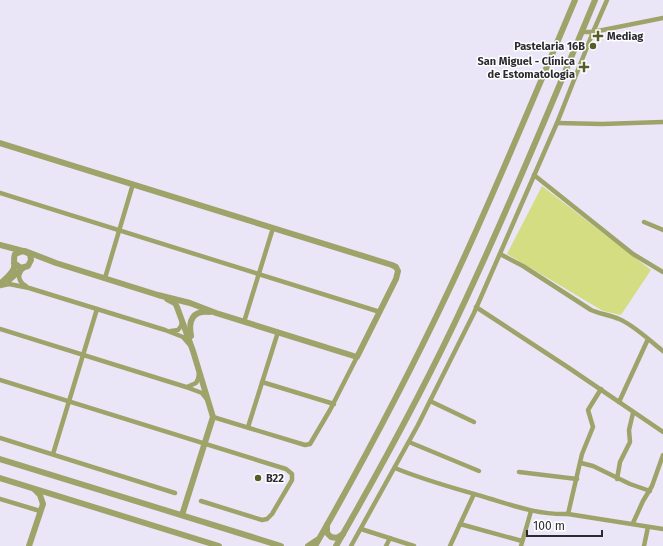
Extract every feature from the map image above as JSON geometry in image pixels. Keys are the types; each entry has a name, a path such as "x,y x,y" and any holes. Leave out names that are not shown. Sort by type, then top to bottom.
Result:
{"street":[{"path":"315,546 399,390 449,289 575,0"},
{"path":"336,546 413,406 464,302 595,0"},
{"path":"351,546 409,442 476,308 557,123 607,0"},
{"path":"582,32 593,32 663,18"},
{"path":"557,123 602,124 663,122"},
{"path":"0,143 396,267 398,270 397,276 380,312 334,404 312,442 308,445 213,417"},
{"path":"534,175 633,254 661,271 663,266"},
{"path":"105,278 133,184"},
{"path":"0,193 380,312"},
{"path":"644,222 663,230"},
{"path":"244,322 273,228"},
{"path":"0,246 24,251 56,263 158,295 190,303 244,322 358,357"},
{"path":"0,246 11,252 18,267 23,268"},
{"path":"0,285 14,268 15,254 24,251"},
{"path":"24,251 31,257 29,265"},
{"path":"500,254 523,266 591,310 602,315 618,319 663,351"},
{"path":"0,285 23,268 39,260 56,263"},
{"path":"23,268 19,274 19,279 21,283 29,288"},
{"path":"0,285 9,284 29,288 166,330 183,337 193,351"},
{"path":"158,295 172,301 180,314 200,372 213,417 182,515"},
{"path":"166,330 178,330 181,326 180,306 190,303"},
{"path":"190,303 196,310 189,327 193,351"},
{"path":"476,308 601,389 633,413 663,432"},
{"path":"53,454 97,309"},
{"path":"180,314 186,320 202,312 216,313"},
{"path":"0,329 186,387 202,393 209,404"},
{"path":"248,427 278,332"},
{"path":"619,402 648,339"},
{"path":"186,387 196,384 200,372"},
{"path":"0,380 286,469 291,472 292,478 272,514 265,520 201,501"},
{"path":"262,382 334,404"},
{"path":"568,514 583,449 593,426 588,410 601,389"},
{"path":"430,401 474,422"},
{"path":"617,479 620,462 630,442 629,430 633,413"},
{"path":"0,438 175,493"},
{"path":"409,442 479,471"},
{"path":"633,523 643,501 650,491 663,455"},
{"path":"0,459 281,546"},
{"path":"580,463 598,468 617,479 650,491"},
{"path":"395,468 431,482 531,511 568,514 633,523 663,529"},
{"path":"519,472 577,479"},
{"path":"0,478 219,546"},
{"path":"33,489 40,495 43,504"},
{"path":"450,546 474,494"},
{"path":"29,546 43,504 49,498 58,497"},
{"path":"0,499 40,512"},
{"path":"460,524 521,544 531,511"},
{"path":"328,524 327,533 331,537 337,538 344,533"},
{"path":"644,546 648,527"},
{"path":"361,529 414,546"},
{"path":"308,546 322,534"},
{"path":"386,546 390,538"}],"green space":[{"path":"542,186 651,270 621,315 603,311 507,254"}],"place":[{"name":"Mediag","path":"598,36"},
{"name":"Pastelaria 16B","path":"593,46"},
{"name":"San Miguel - Clínica de Estomatologia","path":"584,67"},
{"name":"B22","path":"258,478"}]}
